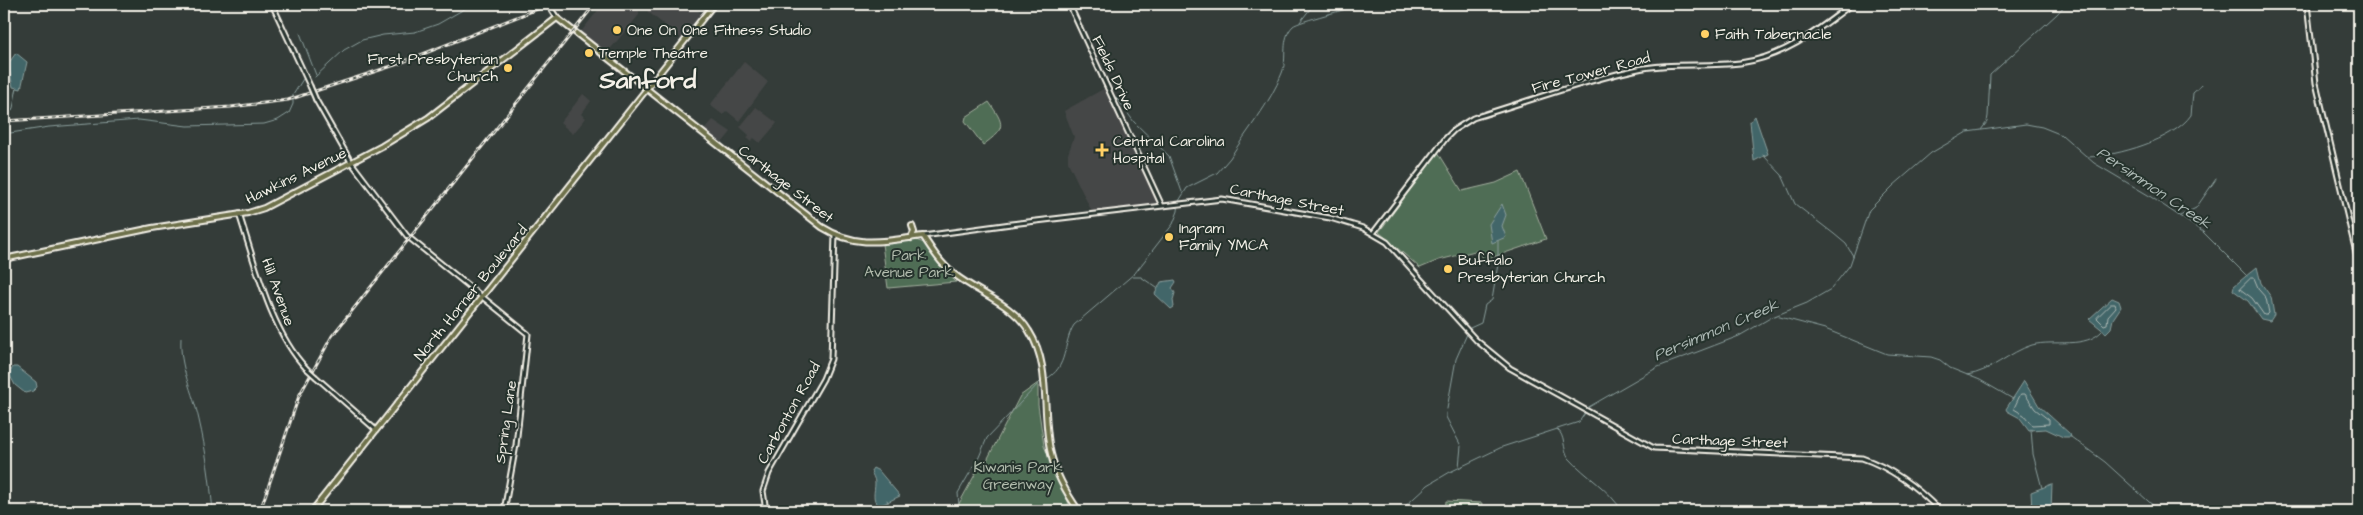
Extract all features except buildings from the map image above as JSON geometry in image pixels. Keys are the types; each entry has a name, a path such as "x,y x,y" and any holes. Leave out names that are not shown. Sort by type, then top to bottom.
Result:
{"main road":[{"name":"North Horner Boulevard","path":"312,511 714,4"},
{"name":"Carthage Street","path":"557,18 784,199 836,235 863,242 923,236"},
{"name":"Hawkins Avenue","path":"4,259 161,226 239,214 264,208 351,162 428,118 557,18"},
{"path":"910,238 914,232 912,226"},
{"path":"923,236 942,264 952,273 1000,303 1021,319 1030,332 1042,367 1050,453 1061,481 1080,511"}],"street":[{"path":"272,4 316,100 351,162 413,242 483,296"},
{"path":"548,4 557,18"},
{"name":"Fields Drive","path":"1069,4 1162,206"},
{"name":"Fire Tower Road","path":"1374,232 1446,138 1473,118 1632,70 1660,66 1740,63 1774,54 1802,41 1852,4"},
{"path":"2308,4 2316,83 2359,264"},
{"name":"Carthage Street","path":"923,236 1222,199 1240,200 1330,218 1374,232 1395,249 1476,339 1499,360 1552,393 1654,448 1862,458 1885,468 1940,511"},
{"name":"Hill Avenue","path":"239,214 279,332 294,355 306,368 376,430"},
{"name":"Carbonton Road","path":"766,511 763,491 769,473 823,379 830,363 836,235"},
{"name":"Spring Lane","path":"483,296 528,334 517,440 504,511"}],"shaded area":[{"path":"603,4 630,4 639,11 639,15 606,54 580,33"},
{"path":"654,4 690,4 702,14 682,39 647,11"},
{"path":"744,62 768,82 739,121 727,111 723,115 710,105"},
{"name":"Central Carolina Hospital","path":"1105,88 1152,185 1157,199 1155,203 1092,212 1068,162 1068,154 1074,137 1064,111"},
{"path":"583,94 591,101 581,114 586,118 573,134 560,123"},
{"path":"756,107 777,123 760,143 754,138 751,141 747,138 749,135 740,127"},
{"path":"713,120 731,132 722,143 704,130"}],"green space":[{"path":"989,102 998,116 1001,126 996,134 983,145 965,121 966,117"},
{"path":"1438,152 1462,191 1496,183 1520,172 1546,239 1484,260 1479,250 1439,260 1420,268 1379,232"},
{"name":"Park Avenue Park","path":"916,240 924,243 939,265 956,282 888,288 882,244"},
{"name":"Kiwanis Park Greenway","path":"1038,383 1038,405 1044,446 1069,504 1060,511 955,511 978,469 987,460 1020,396"},
{"path":"1446,501 1482,503 1481,511 1445,511"}],"water":[{"path":"16,53 27,62 21,89 13,87 8,64"},
{"path":"1755,116 1768,154 1754,161 1750,122"},
{"path":"1502,204 1506,215 1502,226 1506,237 1492,243 1489,224"},
{"path":"2257,267 2261,283 2271,297 2274,315 2270,321 2261,319 2248,301 2233,290 2234,286"},
{"path":"1175,280 1176,282 1172,288 1175,293 1174,307 1171,309 1155,294 1161,282"},
{"path":"2112,298 2119,301 2121,307 2113,319 2111,328 2106,333 2089,319"},
{"path":"13,367 17,367 36,382 37,387 33,391 25,393 15,385 9,374"},
{"path":"2024,381 2039,406 2071,437 2063,437 2046,429 2029,430 2020,418 2007,411 2006,409"},
{"path":"873,468 879,471 900,496 879,506 874,498 875,481 871,471"},
{"path":"2052,484 2051,511 2032,511 2031,492"}],"waterway":[{"path":"315,77 344,50 362,40 383,35 415,32 438,24 473,4"},
{"path":"1300,22 1314,4"},
{"path":"1046,379 1053,374 1062,362 1070,332 1074,325 1135,273 1173,224 1178,211 1179,201 1187,188 1217,173 1230,158 1265,106 1277,84 1284,67 1285,43 1293,26 1362,4"},
{"path":"1981,130 1987,122 1988,116 1990,75 2066,4"},
{"path":"300,33 316,75"},
{"path":"4,134 49,127 139,120 187,126 264,124 278,120 289,113 293,104 293,95 303,79"},
{"path":"2088,157 2129,150 2172,132 2191,115 2193,93 2202,85"},
{"path":"7,118 13,108 17,87"},
{"path":"1116,97 1134,122 1169,156 1182,192"},
{"name":"Persimmon Creek","path":"1587,408 1658,367 1739,336 1772,317 1807,303 1831,289 1850,265 1869,210 1931,153 1967,132 2026,124 2042,127 2062,135 2094,163 2148,195 2203,232 2247,276"},
{"path":"1763,155 1782,175 1795,204 1846,244 1853,256"},
{"path":"2180,216 2196,208 2216,179"},
{"path":"1470,328 1481,323 1485,305 1492,300 1498,264 1498,241"},
{"path":"1133,277 1141,277 1157,288"},
{"path":"1776,316 1825,329 1887,354 1931,357 1940,360 1950,368 1980,380 2013,399"},
{"path":"1967,375 1984,370 2032,345 2079,342 2088,340 2103,330"},
{"path":"1447,409 1456,359 1467,334"},
{"path":"181,338 184,369 204,443 213,511"},
{"path":"4,367 11,370"},
{"path":"956,511 959,506 958,493 979,457 987,438 1040,382"},
{"path":"1446,413 1446,417 1461,446 1459,467"},
{"name":"Persimmon Creek","path":"1400,511 1428,485 1450,472 1502,447 1579,422 1585,413"},
{"path":"1557,429 1562,435 1565,451 1569,458 1611,496 1622,511"},
{"path":"2031,429 2033,454 2042,488"},
{"path":"2071,437 2105,462 2158,510"},
{"path":"887,500 891,511"},
{"path":"1818,511 1825,511"}],"railway":[{"path":"4,121 231,107 288,100 395,65 550,4"},
{"path":"260,511 299,396 332,336 595,4"}],"place":[{"name":"One On One Fitness Studio","path":"617,30"},
{"name":"Faith Tabernacle","path":"1705,34"},
{"name":"Temple Theatre","path":"589,53"},
{"name":"First Presbyterian Church","path":"508,68"},
{"name":"Central Carolina Hospital","path":"1102,150"},
{"name":"Ingram Family YMCA","path":"1169,237"},
{"name":"Buffalo Presbyterian Church","path":"1448,269"}],"district":[{"name":"Sanford","path":"648,80"}]}
